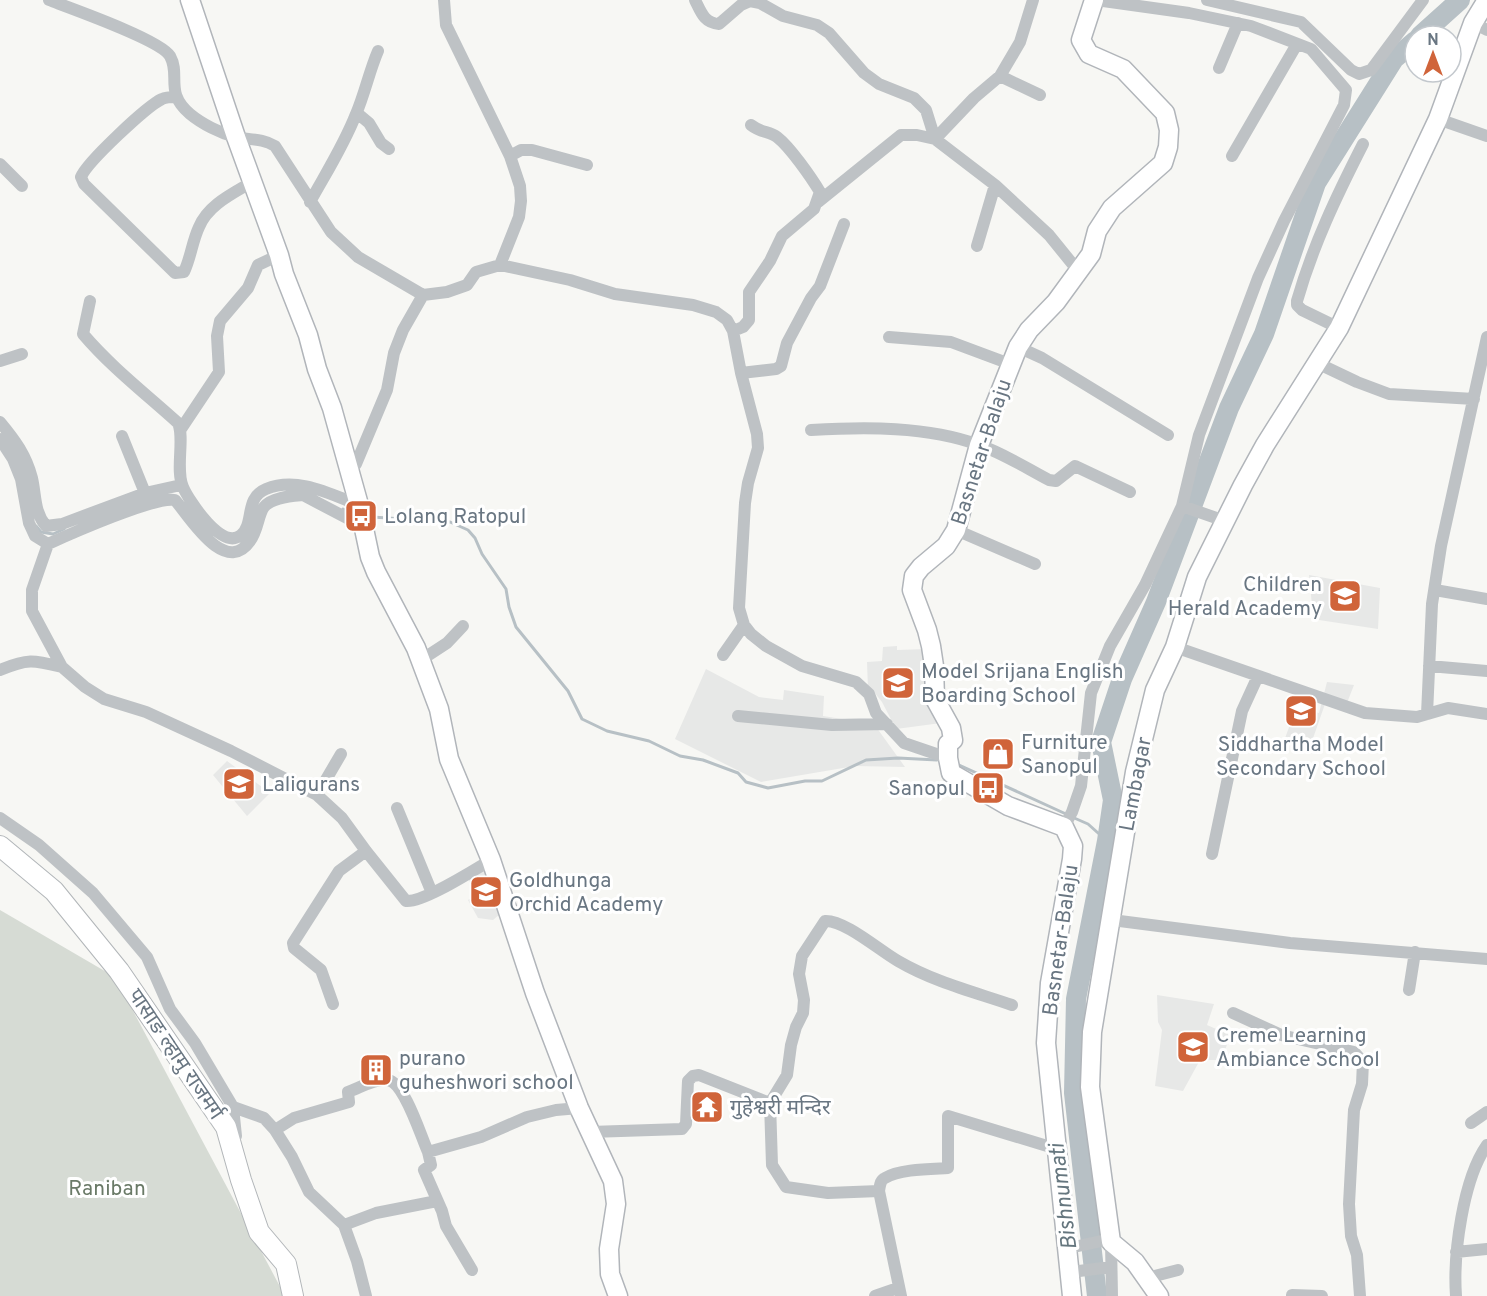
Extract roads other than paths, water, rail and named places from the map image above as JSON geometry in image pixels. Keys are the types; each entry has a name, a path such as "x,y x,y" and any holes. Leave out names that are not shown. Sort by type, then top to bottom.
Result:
{"main road":[{"name":"पासाङ ल्हामु राजमर्ग","path":"0,846 54,891 119,971 226,1127 259,1232 286,1264 293,1296"}],"street":[{"path":"49,0 114,25 155,44 169,54 172,61 176,97 190,114 212,128 236,137 267,141 275,146 332,232 358,257 423,295 447,292 467,285 476,272 500,265 570,280 615,294 693,305 716,312 727,320 734,331 741,373 757,434 758,448 745,503 739,608 744,625 766,646 802,666 856,682 869,694 876,713 904,743 952,769 1008,806 1067,820 1081,786 1089,698 1110,646 1145,585 1185,507 1199,435 1258,278 1346,98 1346,90 1311,49 1238,23 1189,13 1095,0"},
{"path":"190,0 284,274 308,334 350,470 369,556 421,660 439,709 449,759 490,860 535,993 579,1108 613,1181 616,1204 609,1249 610,1274 618,1296"},
{"path":"444,0 446,26 510,156 520,186 519,217 500,265"},
{"path":"694,0 705,20 711,23 719,24 741,5 750,1 759,2 783,16 817,25 829,33 864,73 879,84 914,98 926,110 935,138"},
{"path":"935,138 974,98 1000,76 1020,42 1033,0"},
{"name":"Basnetar-Balaju","path":"952,769 948,744 953,740 951,728 935,699 931,646 912,590 914,576 946,546 956,530 979,445 1018,347 1029,330 1056,302 1079,272 1091,254 1097,231 1112,208 1163,163 1169,138 1165,113 1123,69 1089,54 1081,40 1095,0"},
{"path":"1207,0 1235,3 1254,12 1301,22 1351,70 1362,74 1371,70 1423,0"},
{"name":"Lambagar","path":"1107,1240 1090,1087 1092,1032 1135,772 1155,690 1175,647 1197,577 1266,445 1339,328 1480,27 1487,0"},
{"path":"1251,26 1254,12"},
{"path":"1219,68 1238,23"},
{"path":"1232,156 1297,44"},
{"path":"310,202 343,144 357,113 370,69 378,51"},
{"path":"1000,76 1040,95"},
{"path":"176,97 163,99 144,111 83,172 81,177 84,184 175,273 180,274 184,272 190,260 198,229 211,208 252,182"},
{"path":"357,113 369,123 381,143 389,149"},
{"path":"1438,119 1487,136"},
{"path":"734,331 743,327 749,320 749,292 770,261 782,236 814,209 820,192 779,138 759,131 751,125"},
{"path":"818,202 901,135 935,138 995,185 1049,235 1079,272"},
{"path":"1339,328 1302,310 1297,305 1297,301 1308,263 1332,204 1363,144"},
{"path":"510,156 521,150 532,150 587,165"},
{"path":"0,164 22,186"},
{"path":"977,246 995,185"},
{"path":"741,373 776,369 781,366 787,343 820,286 843,224"},
{"path":"279,255 258,265 248,288 220,321 217,336 219,372 181,429 179,449 182,485 204,519 219,534 227,538 239,537 243,533 254,499 260,492 276,486 312,487 359,505"},
{"path":"350,470 356,464 387,390 394,353 403,330 423,295"},
{"path":"90,301 83,334 102,357 129,378 178,423 181,429"},
{"path":"889,337 951,342 1010,364"},
{"path":"1427,714 1432,604 1441,546 1474,399 1483,378 1487,337"},
{"path":"1018,347 1042,358 1168,435"},
{"path":"0,361 22,354"},
{"path":"1317,363 1389,394 1474,399"},
{"path":"0,422 23,452 32,480 36,508 46,526 62,524 145,493 182,485"},
{"path":"811,430 893,429 923,432 979,445 1049,480 1056,481 1075,466 1130,492"},
{"path":"122,436 145,493"},
{"path":"0,439 13,459 21,479 28,523 34,536 48,544"},
{"path":"364,527 303,495 284,498 265,506 249,544 243,549 229,552 218,547 203,535 179,504 171,498 146,505 48,544 32,590 32,611 62,667 85,687 104,699 146,712 231,751 317,795 342,818 406,901 411,902 432,893 490,860"},
{"path":"1185,507 1225,521"},
{"path":"956,530 1035,564"},
{"path":"1435,590 1487,599"},
{"path":"723,655 744,625"},
{"path":"421,660 447,643 463,626"},
{"path":"1175,647 1365,713 1417,717 1448,708 1487,714"},
{"path":"0,670 33,660 62,667"},
{"path":"1429,666 1487,671"},
{"path":"1212,854 1242,711 1258,676"},
{"path":"738,716 832,725 887,724"},
{"path":"317,795 341,754"},
{"path":"398,807 432,893"},
{"path":"0,818 39,845 93,893 147,957 170,1009 195,1043 233,1107 241,1180"},
{"name":"Basnetar-Balaju","path":"1067,820 1073,846 1072,860 1050,983 1046,1043 1057,1149 1073,1247 1075,1271 1072,1296"},
{"path":"333,1004 321,970 294,948 293,943 339,871 366,851"},
{"path":"1112,920 1290,943 1487,959"},
{"path":"879,1191 828,1193 786,1187 772,1165 770,1103 787,1075 791,1045 803,1013 804,1000 799,974 802,956 825,921 853,931 897,961 926,976 1012,1005"},
{"path":"1409,990 1415,952"},
{"path":"1233,1012 1281,1035 1354,1052 1363,1062 1362,1084 1354,1110 1349,1204 1351,1236 1357,1255 1360,1296"},
{"path":"590,1132 682,1129 686,1124 688,1083 689,1079 695,1075 770,1103"},
{"path":"275,1130 294,1118 349,1102 348,1092 376,1081 390,1080 401,1089 428,1152 431,1165 424,1170 436,1201 442,1211 446,1226 472,1270"},
{"path":"233,1107 264,1118 275,1130 292,1157 309,1192 344,1225 366,1296"},
{"path":"428,1152 481,1137 527,1117 556,1110 579,1108"},
{"path":"1471,1123 1487,1112"},
{"path":"875,1296 900,1292 879,1191 881,1181 885,1177 915,1171 948,1168 948,1116 1057,1149"},
{"path":"1456,1296 1456,1251 1471,1177 1487,1145"},
{"path":"344,1225 376,1213 436,1201"},
{"path":"1107,1240 1107,1268 1112,1296"},
{"path":"1073,1247 1107,1240 1135,1262 1159,1296"},
{"path":"1456,1251 1487,1249"},
{"path":"1075,1271 1107,1268"},
{"path":"1147,1278 1178,1270"},
{"path":"1292,1294 1322,1296"}],"waterway":[{"path":"1433,24 1460,0"},
{"name":"Bishnumati","path":"1097,1296 1074,1093 1076,999 1113,800 1101,742 1122,679 1156,602 1229,408 1264,334 1316,183 1394,59 1403,51"},
{"path":"343,509 351,513"},
{"path":"372,517 450,522 468,530 506,589 516,627 568,691 582,719 607,731 649,741 680,756 703,760 738,773 746,782 768,788 805,781 822,781 866,760 898,758 937,760"},
{"path":"36,526 41,532 53,534 64,529"},
{"path":"959,765 1066,814"},
{"path":"1072,817 1088,824 1107,841"}],"place":[{"name":"Lolang Ratopul","path":"361,516"},
{"name":"Children Herald Academy","path":"1345,596"},
{"name":"Model Srijana English Boarding School","path":"898,683"},
{"name":"Siddhartha Model Secondary School","path":"1301,711"},
{"name":"Furniture Sanopul","path":"998,754"},
{"name":"Laligurans","path":"239,784"},
{"name":"Sanopul","path":"988,788"},
{"name":"Goldhunga Orchid Academy","path":"486,892"},
{"name":"Creme Learning Ambiance School","path":"1193,1047"},
{"name":"purano guheshwori school","path":"376,1070"},
{"name":"गुहेश्वरी मन्दिर","path":"707,1107"}],"park label":[{"name":"Raniban","path":"107,1188"}]}
